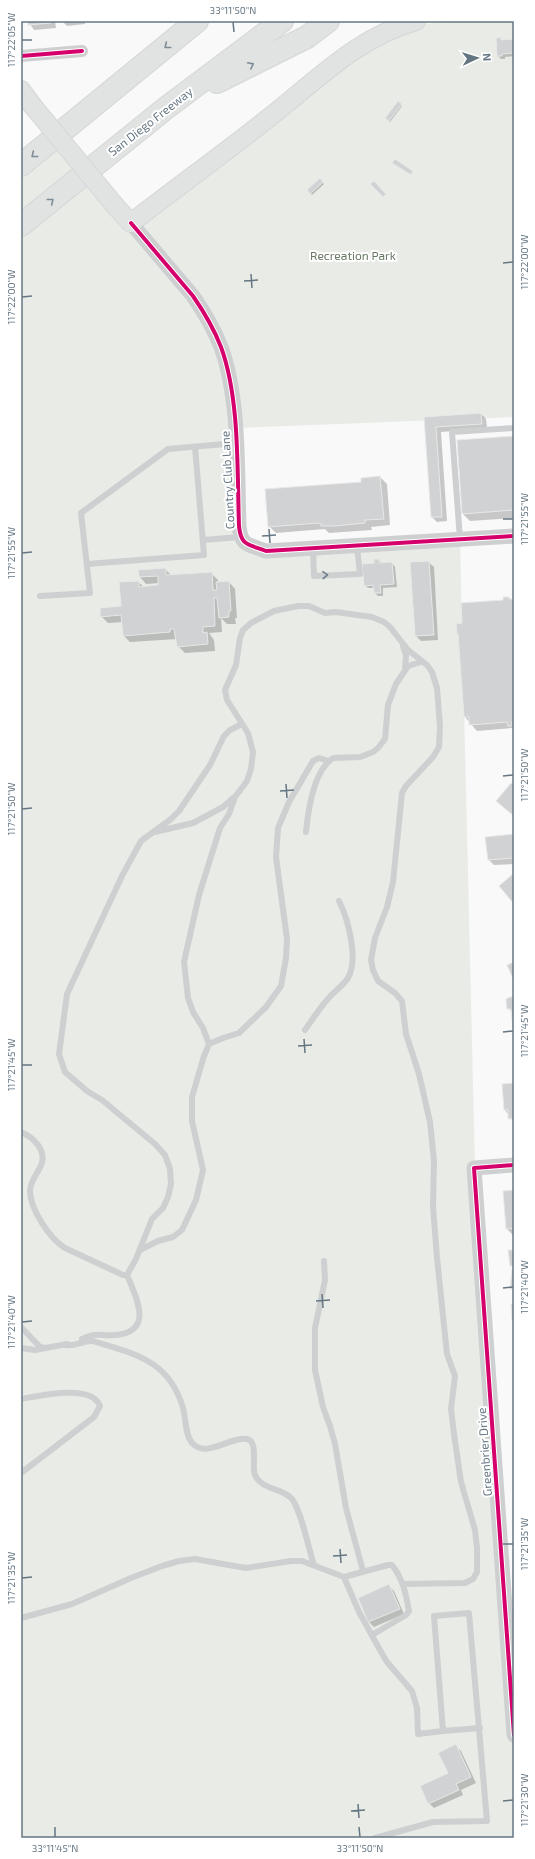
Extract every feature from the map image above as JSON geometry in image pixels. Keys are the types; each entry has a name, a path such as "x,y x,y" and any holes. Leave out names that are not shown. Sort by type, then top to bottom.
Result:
{"highway":[{"path":"21,165 197,21"},
{"name":"San Diego Freeway","path":"21,225 166,108 282,21"},
{"path":"166,108 307,37 328,21"}],"main road":[{"path":"131,223 270,117 334,64 359,46 385,32 416,21"},
{"name":"Country Club Lane","path":"21,90 32,106 72,155 131,223"}],"street":[{"path":"21,56 82,51"},
{"name":"Country Club Lane","path":"131,223 193,296 209,323 226,364 236,443 240,537 243,542 266,551 514,536"},
{"name":"Greenbrier Drive","path":"514,1165 474,1168 514,1735"}],"lane":[{"path":"460,540 452,432 514,428"},
{"path":"40,596 90,594 81,513 168,450 236,443"},
{"path":"87,564 204,555 195,447"},
{"path":"203,540 240,537"},
{"path":"313,548 314,576 360,574 357,546"},
{"path":"152,833 194,823 224,807 235,797 247,781 251,769 252,744 248,733 227,700 225,690 236,665 240,638 243,630 258,618 284,608 309,606 325,613 349,614 378,620 390,627 402,642 421,662 427,665 432,672 435,682 440,738 438,747 433,757 406,786 402,793 393,882 387,907 375,938 371,960 373,970 378,981 387,989 395,993 402,1001 406,1034 420,1074 429,1117 434,1162 433,1206 437,1258 447,1354 455,1376 452,1409 454,1434 461,1482 475,1530 477,1572 473,1579 465,1583 403,1584"},
{"path":"402,642 406,655 405,670"},
{"path":"140,1250 158,1241 173,1237 182,1230 196,1200 203,1170 192,1121 192,1098 209,1044 239,1033 266,1007 281,986 287,939 276,857 278,828 289,802 313,761 319,758 328,761 339,757 360,757 367,755 382,743 386,734 389,702 396,684 405,670 412,663 421,662"},
{"path":"64,1346 94,1334 123,1334 134,1328 139,1320 140,1309 127,1275 140,1250 152,1219 163,1208 168,1197 171,1184 170,1170 165,1155 155,1144 102,1100 71,1078 62,1064 59,1054 70,986 128,864 141,841 171,819 179,811 210,765 224,736 230,730 242,724"},
{"path":"306,832 311,798 320,775 328,761"},
{"path":"209,1044 193,1012 188,998 184,962 208,863 220,828 229,814 235,797"},
{"path":"305,1030 328,999 339,989 351,971 350,935 346,917 339,901"},
{"path":"21,1132 35,1140 42,1156 42,1164 30,1191 34,1206 49,1234 57,1243 65,1248 123,1275 127,1275"},
{"path":"324,1261 325,1280 316,1328 315,1370 322,1407 332,1432 346,1508 363,1571"},
{"path":"21,1327 40,1347 49,1349"},
{"path":"21,1348 35,1350 49,1349 78,1345 86,1340 93,1341 143,1357 164,1372 171,1381 180,1398 189,1437 192,1443 206,1449 238,1440 247,1439 251,1441 254,1445 253,1470 255,1475 258,1480 265,1485 292,1497 297,1508 314,1565"},
{"path":"21,1399 64,1392 92,1397 100,1406 94,1417 21,1473"},
{"path":"21,1618 72,1604 162,1566 195,1559 246,1568 291,1561 302,1561 344,1577 363,1571 392,1565 398,1572 403,1584 409,1612 372,1635"},
{"path":"344,1577 359,1612 387,1662 412,1691 417,1708 418,1734 480,1728"},
{"path":"375,1838 433,1822 487,1821 469,1613 434,1616 443,1731"}],"green space":[{"name":"Recreation Park","path":"461,21 514,21 514,417 235,428 243,533 254,548 460,541 475,1168 514,1732 514,1838 21,1838 21,162 53,136 135,215 329,69 423,24"}],"building":[{"path":"28,21 51,21 51,23 28,25"},
{"path":"501,37 501,40 514,39 514,53 497,56 496,38"},
{"path":"398,101 402,104 389,121 385,118"},
{"path":"395,159 413,171 411,175 392,163"},
{"path":"320,178 323,182 310,194 307,190"},
{"path":"374,181 386,194 383,197 370,184"},
{"path":"481,413 482,424 436,427 442,517 431,517 424,417"},
{"path":"514,436 514,510 462,514 457,440"},
{"path":"380,476 384,519 365,520 365,523 334,526 321,526 321,524 318,523 268,527 265,489 361,482 361,478"},
{"path":"374,559 379,559 379,563 392,562 394,584 380,585 381,593 374,593 373,585 364,586 362,564 374,563"},
{"path":"429,561 434,635 415,636 410,562"},
{"path":"166,568 166,575 212,572 213,590 217,590 216,582 229,581 231,611 229,611 229,617 219,618 217,598 214,598 215,626 203,627 203,633 207,632 208,644 177,647 174,629 170,629 170,632 123,636 121,615 100,617 100,608 121,606 119,582 139,581 139,587 158,585 158,576 139,577 138,570"},
{"path":"503,597 514,599 514,721 512,721 512,726 508,726 507,722 469,725 469,717 464,717 458,633 457,634 456,624 462,623 461,603 503,600"},
{"path":"511,783 514,785 514,816 496,801"},
{"path":"514,834 514,859 488,860 485,837"},
{"path":"514,873 514,904 499,886"},
{"path":"514,962 514,981 507,965"},
{"path":"514,997 513,1028 511,1009 507,1009 506,999"},
{"path":"514,1083 514,1118 508,1119 508,1110 504,1110 502,1084"},
{"path":"514,1190 514,1228 506,1229 503,1191"},
{"path":"508,1250 514,1250 514,1266 510,1266"},
{"path":"512,1269 514,1270 514,1289 510,1289"},
{"path":"511,1304 514,1304 514,1320 512,1320"},
{"path":"389,1584 400,1609 368,1622 358,1598"},
{"path":"456,1744 471,1777 456,1784 459,1790 428,1804 420,1786 448,1773 438,1753"}],"cycle path":[{"path":"21,56 82,51"},
{"path":"131,223 193,296 201,308 221,347 232,389 235,412 239,526 242,538 247,544 266,551 514,536"},
{"path":"514,1165 474,1168 514,1735"}]}
